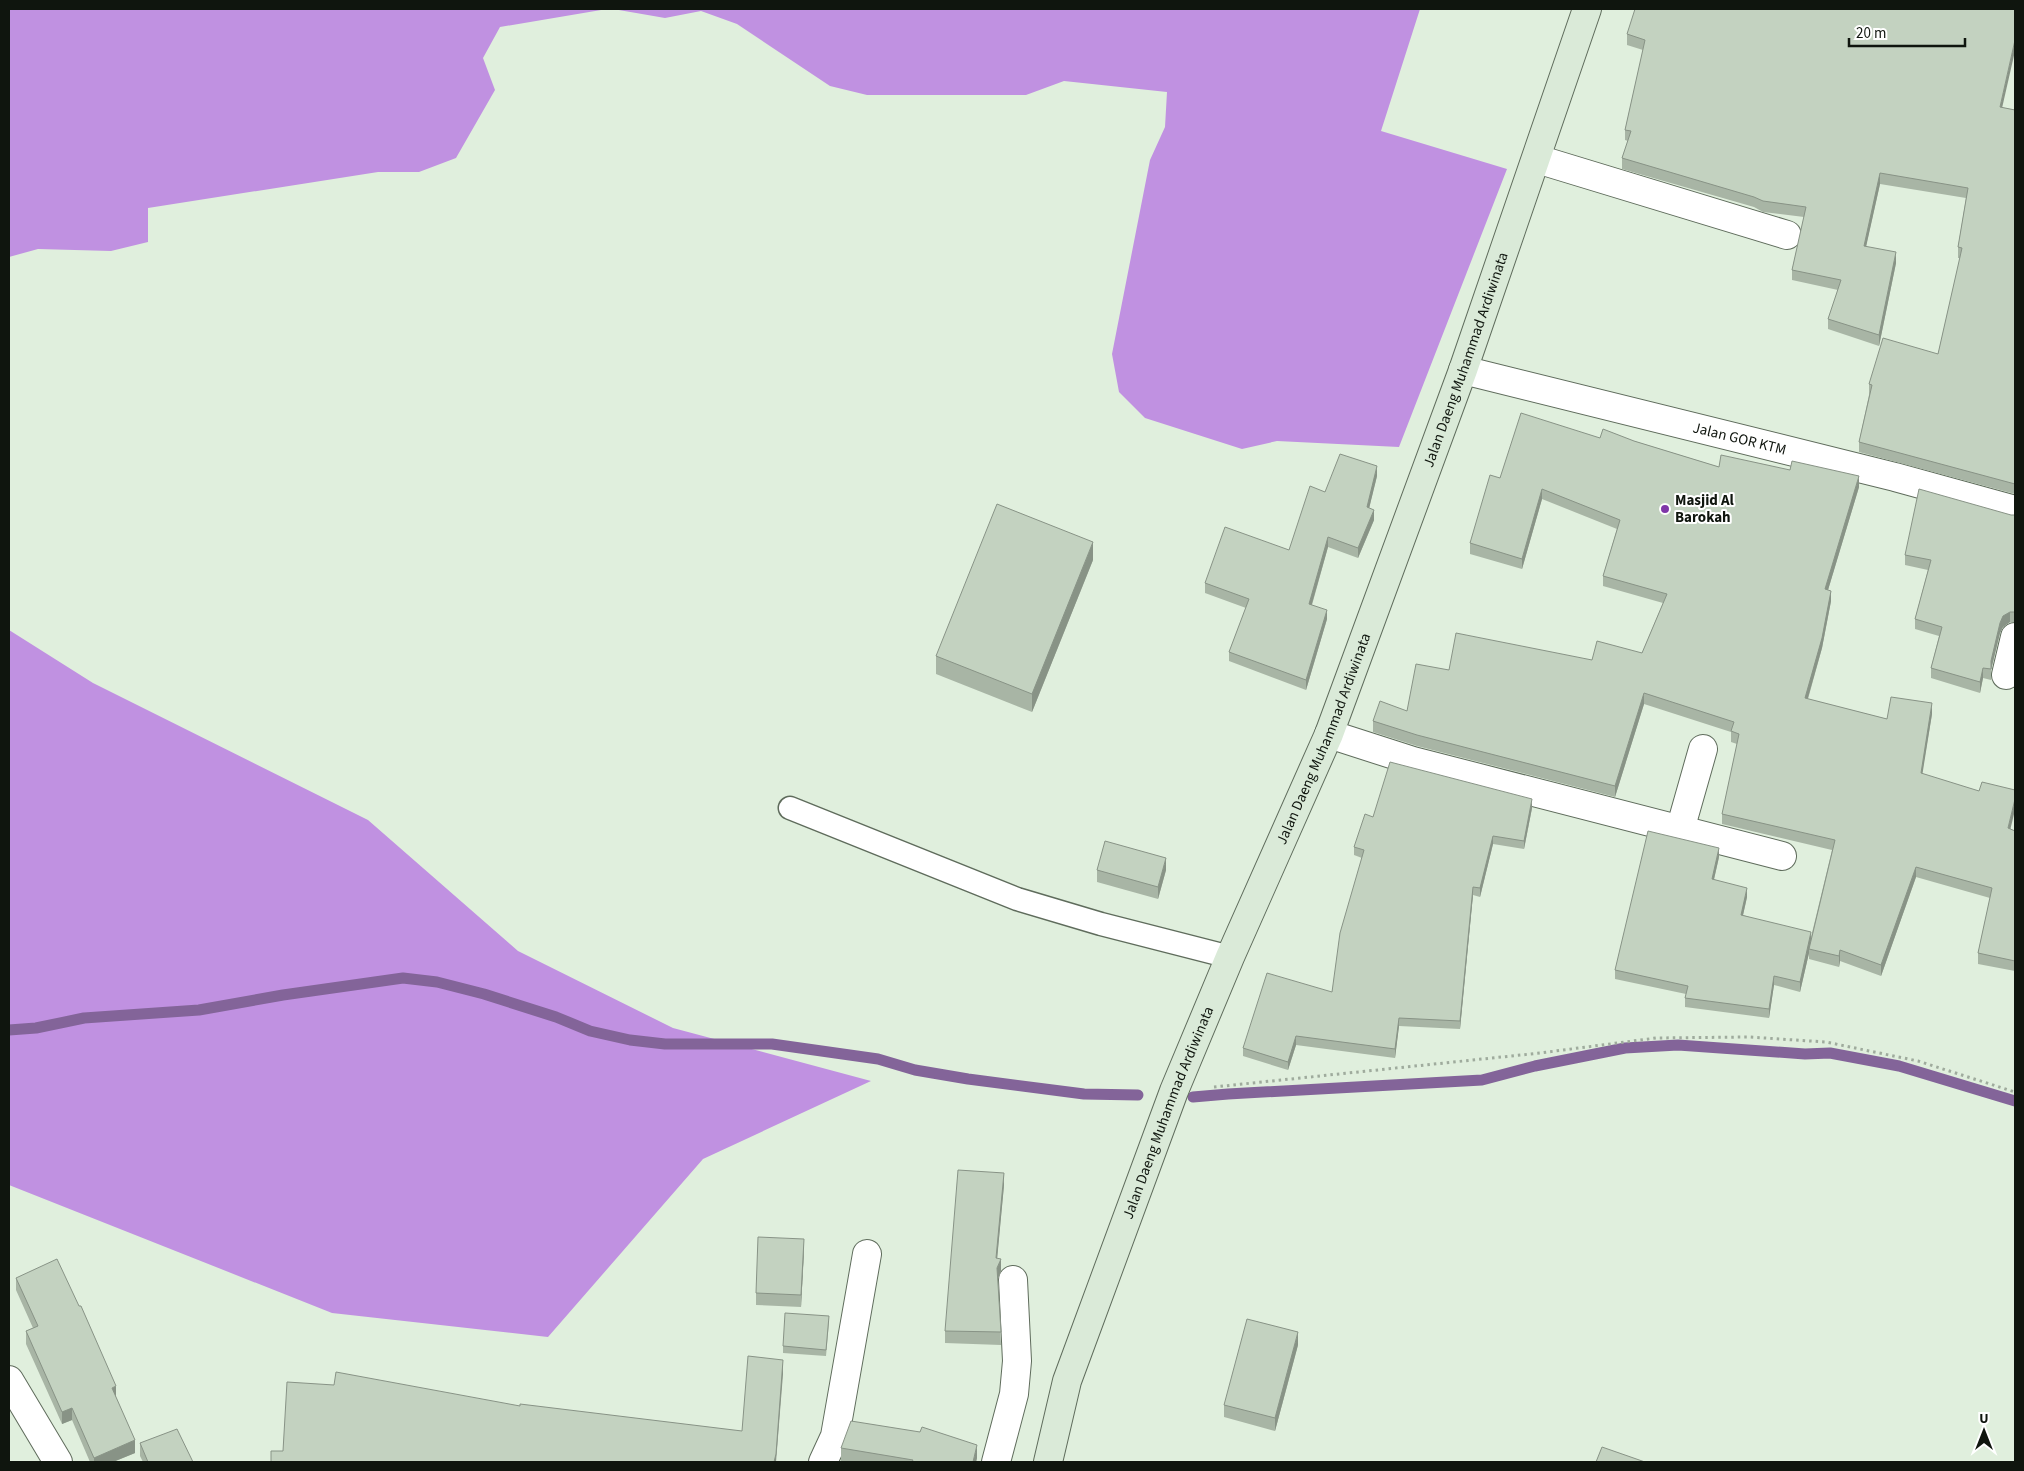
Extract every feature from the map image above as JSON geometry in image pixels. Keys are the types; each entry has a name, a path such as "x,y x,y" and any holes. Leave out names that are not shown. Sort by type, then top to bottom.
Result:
{"main road":[{"name":"Jalan Daeng Muhammad Ardiwinata","path":"1048,1462 1066,1381 1174,1091 1230,957 1329,734 1463,370 1587,9"}],"street":[{"path":"1537,159 1787,235"},
{"name":"Jalan GOR KTM","path":"1463,370 1876,473 2015,510"},
{"path":"2006,675 2015,637"},
{"path":"1329,734 1412,762 1782,856"},
{"path":"1680,830 1703,749"},
{"path":"823,1462 835,1436 867,1254"},
{"path":"996,1462 1014,1394 1017,1362 1013,1280"},
{"path":"9,1380 58,1462"}],"lane":[{"path":"790,808 1017,899 1101,924 1230,957"}],"path":[{"path":"1174,1091 1656,1038 1749,1037 1826,1042 1918,1061 2015,1092"}],"shaded area":[{"path":"9,9 607,9 500,27 483,58 495,90 456,158 419,172 378,172 148,208 148,242 111,251 38,249 9,257"},
{"path":"613,9 1420,9 1381,131 1507,169 1399,447 1277,441 1242,449 1145,418 1119,392 1112,354 1150,160 1165,127 1167,92 1064,81 1026,95 867,95 830,86 737,24 701,11 665,18"},
{"path":"9,630 93,683 368,820 518,951 673,1028 871,1081 703,1159 548,1337 332,1313 9,1185"}],"building":[{"path":"1635,9 2015,9 2015,40 2000,107 2015,110 2015,484 1859,442 1872,385 1869,384 1883,338 1938,354 1962,248 1958,247 1968,188 1880,173 1864,246 1896,252 1879,335 1828,319 1841,280 1792,270 1806,207 1763,201 1622,158 1631,131 1625,130 1645,40 1627,34"},
{"path":"1521,413 1600,438 1603,429 1634,441 1719,467 1721,455 1790,470 1792,461 1859,476 1825,589 1831,591 1822,638 1805,698 1887,719 1891,697 1932,703 1921,773 1979,791 1982,782 2015,790 2015,799 2008,828 2015,831 2015,961 1978,953 1992,888 1916,867 1881,965 1840,950 1839,956 1809,949 1835,840 1722,814 1739,734 1731,731 1734,722 1644,693 1615,786 1417,735 1373,721 1380,701 1407,711 1416,664 1449,670 1456,633 1592,660 1597,641 1642,653 1667,594 1603,576 1620,520 1542,489 1522,559 1470,543 1490,475 1500,478"},
{"path":"1340,454 1377,466 1367,507 1374,510 1358,548 1328,537 1309,604 1327,610 1306,680 1229,652 1249,599 1205,583 1225,527 1289,550 1310,486 1325,492"},
{"path":"1919,489 2015,515 2015,612 2010,612 2003,616 1991,661 1991,669 1983,668 1980,682 1931,668 1942,627 1915,619 1931,560 1905,555"},
{"path":"997,504 1093,542 1032,694 936,656"},
{"path":"1390,762 1532,799 1524,841 1493,836 1480,888 1473,887 1460,1021 1399,1018 1395,1049 1296,1036 1288,1062 1243,1048 1267,973 1332,992 1340,933 1364,850 1354,847 1365,814 1373,817"},
{"path":"1648,831 1719,848 1712,879 1747,888 1741,915 1811,932 1800,982 1774,976 1769,1009 1685,998 1688,986 1615,970"},
{"path":"1105,841 1166,858 1158,887 1097,870"},
{"path":"958,1170 1004,1173 996,1258 1001,1259 997,1268 1001,1332 945,1331"},
{"path":"758,1237 804,1239 801,1295 756,1293"},
{"path":"57,1259 79,1306 81,1306 116,1386 112,1388 135,1440 94,1458 72,1408 62,1412 26,1331 38,1326 16,1278"},
{"path":"785,1313 829,1316 826,1350 783,1346"},
{"path":"1247,1319 1298,1332 1275,1418 1224,1405"},
{"path":"748,1356 783,1360 774,1462 271,1462 271,1451 283,1451 287,1382 334,1385 336,1372 520,1406 520,1404 742,1431"},
{"path":"851,1421 920,1432 922,1427 977,1445 973,1462 912,1462 913,1460 841,1448"},
{"path":"177,1429 193,1462 148,1462 140,1443"},
{"path":"1602,1447 1645,1462 1596,1462"}],"waterway":[{"path":"9,1030 36,1028 84,1018 199,1010 283,995 403,978 437,982 484,994 556,1017 590,1031 630,1040 665,1044 772,1044 878,1059 915,1070 968,1079 1084,1094 1138,1095"},
{"path":"1193,1097 1482,1080 1535,1066 1625,1048 1678,1045 1805,1054 1830,1053 1899,1066 2015,1101"}],"place":[{"name":"Masjid Al Barokah","path":"1665,509"}]}
